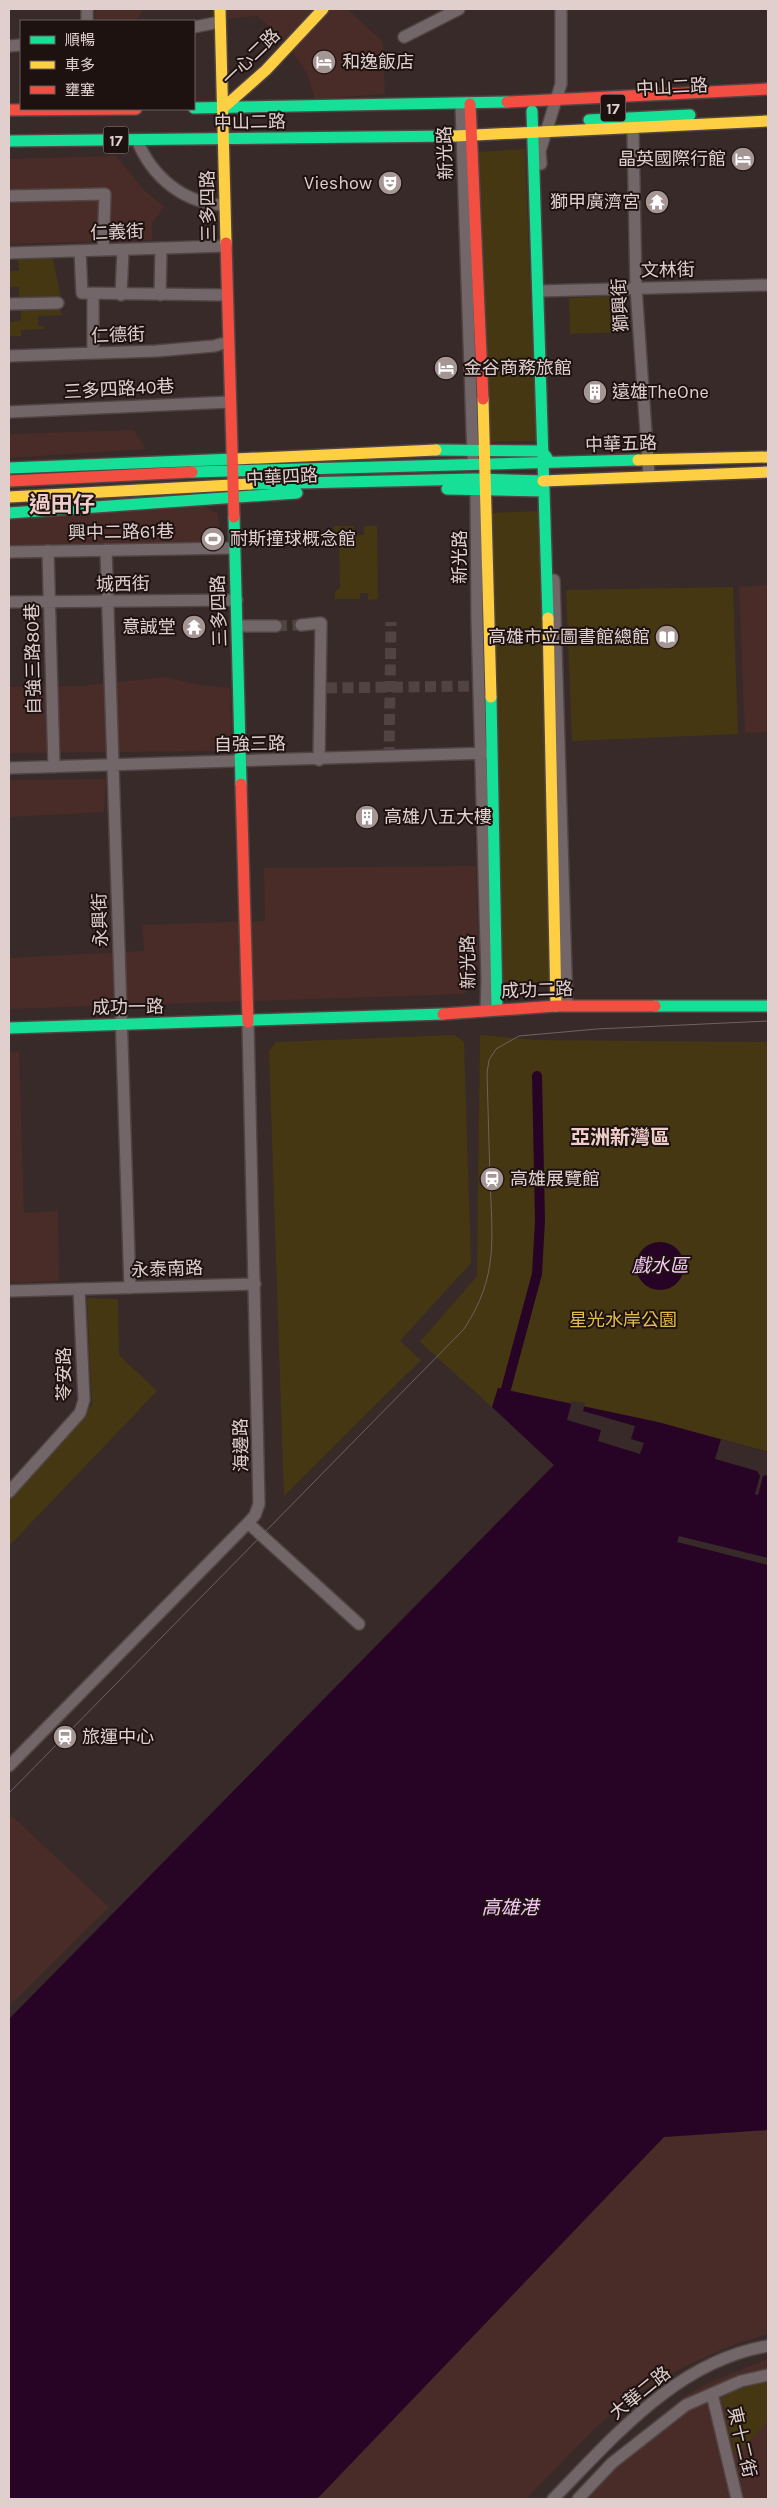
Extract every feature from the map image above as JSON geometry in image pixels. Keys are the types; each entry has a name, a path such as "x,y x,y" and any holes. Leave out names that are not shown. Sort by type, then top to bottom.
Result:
{"street":[{"name":"三多四路","path":"220,9 248,1022"},
{"name":"一心二路","path":"223,108 266,70 323,9"},
{"path":"404,37 459,9"},
{"path":"546,464 542,451 540,151 555,106 561,78 561,9"},
{"path":"195,27 220,22"},
{"name":"中山二路","path":"467,106 532,111 555,106 768,89"},
{"name":"中山二路","path":"195,108 555,106 768,100"},
{"name":"新光路","path":"467,106 485,449 480,466 477,620 487,753 491,1009"},
{"path":"532,111 541,290 561,1006"},
{"name":"中山二路","path":"9,141 224,140 468,133 768,111"},
{"name":"中山二路","path":"548,127 633,131 768,122"},
{"name":"獅興街","path":"633,131 636,288 649,476"},
{"name":"新光路","path":"468,133 472,450 480,466"},
{"path":"137,140 147,161 174,189 211,204 225,205"},
{"path":"9,196 105,194 103,250"},
{"name":"仁義街","path":"9,253 226,246"},
{"path":"160,295 161,248"},
{"path":"122,250 122,295"},
{"path":"80,251 88,293 93,353"},
{"name":"文林街","path":"541,290 768,285"},
{"path":"88,293 122,295 227,295"},
{"path":"9,304 58,303"},
{"name":"仁德街","path":"9,356 192,348 214,346 228,342"},
{"name":"三多四路40巷","path":"9,412 230,402"},
{"name":"中華四路","path":"9,480 485,449 542,451"},
{"name":"中華五路","path":"480,466 768,457"},
{"name":"中華四路","path":"9,468 163,460 232,465 480,466"},
{"name":"中華五路","path":"546,484 649,476 768,472"},
{"name":"中華四路","path":"9,497 232,484 546,484"},
{"name":"中華四路","path":"9,513 233,497 481,484"},
{"name":"興中二路61巷","path":"9,552 235,548"},
{"name":"永興街","path":"106,550 110,601 109,681 130,1288"},
{"name":"自強三路80巷","path":"48,551 54,767"},
{"name":"城西街","path":"9,602 237,600"},
{"path":"300,625 321,623 319,760"},
{"path":"238,626 276,626"},
{"name":"自強三路","path":"9,768 319,760 487,753"},
{"name":"成功二路","path":"248,1022 463,1013 491,1009 561,1006 768,1006"},
{"name":"成功一路","path":"9,1028 248,1022"},
{"name":"海邊路","path":"9,1766 255,1515 259,1492 248,1022"},
{"name":"永泰南路","path":"9,1292 255,1284"},
{"name":"苓安路","path":"11,1484 80,1413 84,1400 79,1290"},
{"path":"248,1523 359,1624"},
{"name":"大華二路","path":"553,2499 620,2430 657,2399 702,2367 752,2349 768,2346"},
{"path":"578,2499 612,2463 686,2405 741,2381 768,2375"},
{"name":"東十二街","path":"712,2394 737,2499"}],"shaded area":[{"path":"95,9 144,9 137,20 95,20"},
{"path":"224,9 347,9 383,42 385,94 315,99 307,73 281,36 257,16 224,19"},
{"path":"116,156 143,189 164,207 152,223 152,240 9,244 9,159"},
{"path":"134,430 146,449 9,458 9,434"},
{"path":"203,506 218,514 221,545 9,548 9,518"},
{"path":"768,585 768,732 745,733 739,587"},
{"path":"166,677 199,685 230,688 231,743 224,751 9,753 9,687 80,686"},
{"path":"106,779 104,812 9,817 9,780"},
{"path":"476,866 477,983 464,994 9,1009 9,958 144,951 142,925 265,921 264,868"},
{"path":"9,1052 19,1052 24,1213 58,1211 59,1281 9,1283"},
{"path":"12,1816 109,1907 9,2006 9,1819"},
{"path":"768,2130 768,2334 735,2344 688,2365 641,2391 595,2428 526,2499 317,2499 664,2137"},
{"path":"768,2359 768,2499 570,2499 610,2459 685,2396 710,2382"}],"green space":[{"path":"525,149 536,441 486,442 477,152"},
{"path":"52,256 61,297 19,299 19,287 9,287 9,271 19,271 18,258"},
{"path":"623,296 624,332 570,334 569,298"},
{"path":"21,307 59,307 62,315 38,316 38,326 44,326 44,329 21,330 21,336 9,336 9,322 21,321"},
{"path":"540,511 550,982 503,982 490,513"},
{"path":"334,526 354,526 354,535 364,535 364,526 377,526 378,599 368,600 368,593 360,593 360,599 335,599 335,592 340,587 339,539 334,536"},
{"path":"733,587 738,734 572,741 566,590"},
{"path":"455,1035 464,1042 471,1263 400,1341 421,1360 284,1496 269,1051 276,1042"},
{"name":"星光水岸公園","path":"480,1035 538,1040 768,1042 768,1452 498,1388 492,1407 420,1342 477,1276"},
{"path":"87,1298 118,1299 119,1355 157,1391 9,1546 9,1495 92,1405"},
{"path":"768,2381 768,2421 735,2456 722,2397 741,2388"}],"water":[{"name":"戲水區","path":"660,1242 669,1244 677,1249 682,1257 684,1266 682,1275 677,1283 669,1288 660,1290 651,1288 643,1283 638,1275 636,1266 638,1257 643,1249 651,1244"},
{"name":"高雄港","path":"498,1388 658,1422 768,1452 768,2130 664,2137 317,2499 9,2499 9,2019 554,1465 492,1407"}],"pier":[{"path":"572,1401 585,1403 583,1411 635,1426 631,1439 644,1443 640,1454 598,1441 601,1430 567,1420"},
{"path":"721,1439 768,1452 768,1475 763,1476 758,1495 755,1494 760,1476 757,1471 715,1459"},
{"path":"679,1536 768,1558 768,1565 677,1542"}],"waterway":[{"path":"506,1389 537,1274 540,1220 537,1076"}],"tunnel":[{"path":"389,758 391,622"},
{"path":"276,626 301,625"},
{"path":"326,688 479,686"}],"tram line":[{"path":"9,1793 464,1329 483,1291 491,1256 492,1219 487,1073 489,1060 496,1049 519,1036 597,1029 768,1021"}],"traffic: fast":[{"path":"195,108 507,102"},
{"path":"532,111 548,618"},
{"path":"589,120 690,115"},
{"path":"9,141 455,136"},
{"path":"436,450 542,451 547,458"},
{"path":"9,468 235,459"},
{"path":"192,472 638,460"},
{"path":"250,484 475,479 543,481"},
{"path":"447,489 544,491"},
{"path":"9,513 297,493"},
{"path":"234,517 241,784"},
{"path":"491,697 497,1009"},
{"path":"655,1006 768,1006"},
{"path":"9,1028 443,1014"}],"traffic: slow":[{"path":"220,9 226,243"},
{"path":"223,108 266,70 323,9"},
{"path":"455,136 768,121"},
{"path":"483,399 491,697"},
{"path":"235,459 436,450"},
{"path":"638,460 768,457"},
{"path":"543,481 768,472"},
{"path":"9,497 250,484"},
{"path":"548,618 556,1006"}],"traffic: jam":[{"path":"507,102 768,89"},
{"path":"470,104 483,399"},
{"path":"9,110 20,110"},
{"path":"226,243 234,517"},
{"path":"9,481 192,472"},
{"path":"241,784 248,1022"},
{"path":"443,1014 556,1006 655,1006"}],"place":[{"name":"和逸飯店","path":"324,62"},
{"name":"晶英國際行館","path":"743,159"},
{"name":"Vieshow","path":"390,183"},
{"name":"獅甲廣濟宮","path":"657,202"},
{"name":"金谷商務旅館","path":"446,368"},
{"name":"遠雄TheOne","path":"595,392"},
{"name":"耐斯撞球概念館","path":"213,539"},
{"name":"意誠堂","path":"194,627"},
{"name":"高雄市立圖書館總館","path":"667,637"},
{"name":"高雄八五大樓","path":"367,817"},
{"name":"高雄展覽館","path":"492,1179"},
{"name":"旅運中心","path":"65,1737"}],"district":[{"name":"過田仔","path":"62,505"},
{"name":"亞洲新灣區","path":"620,1137"}]}
